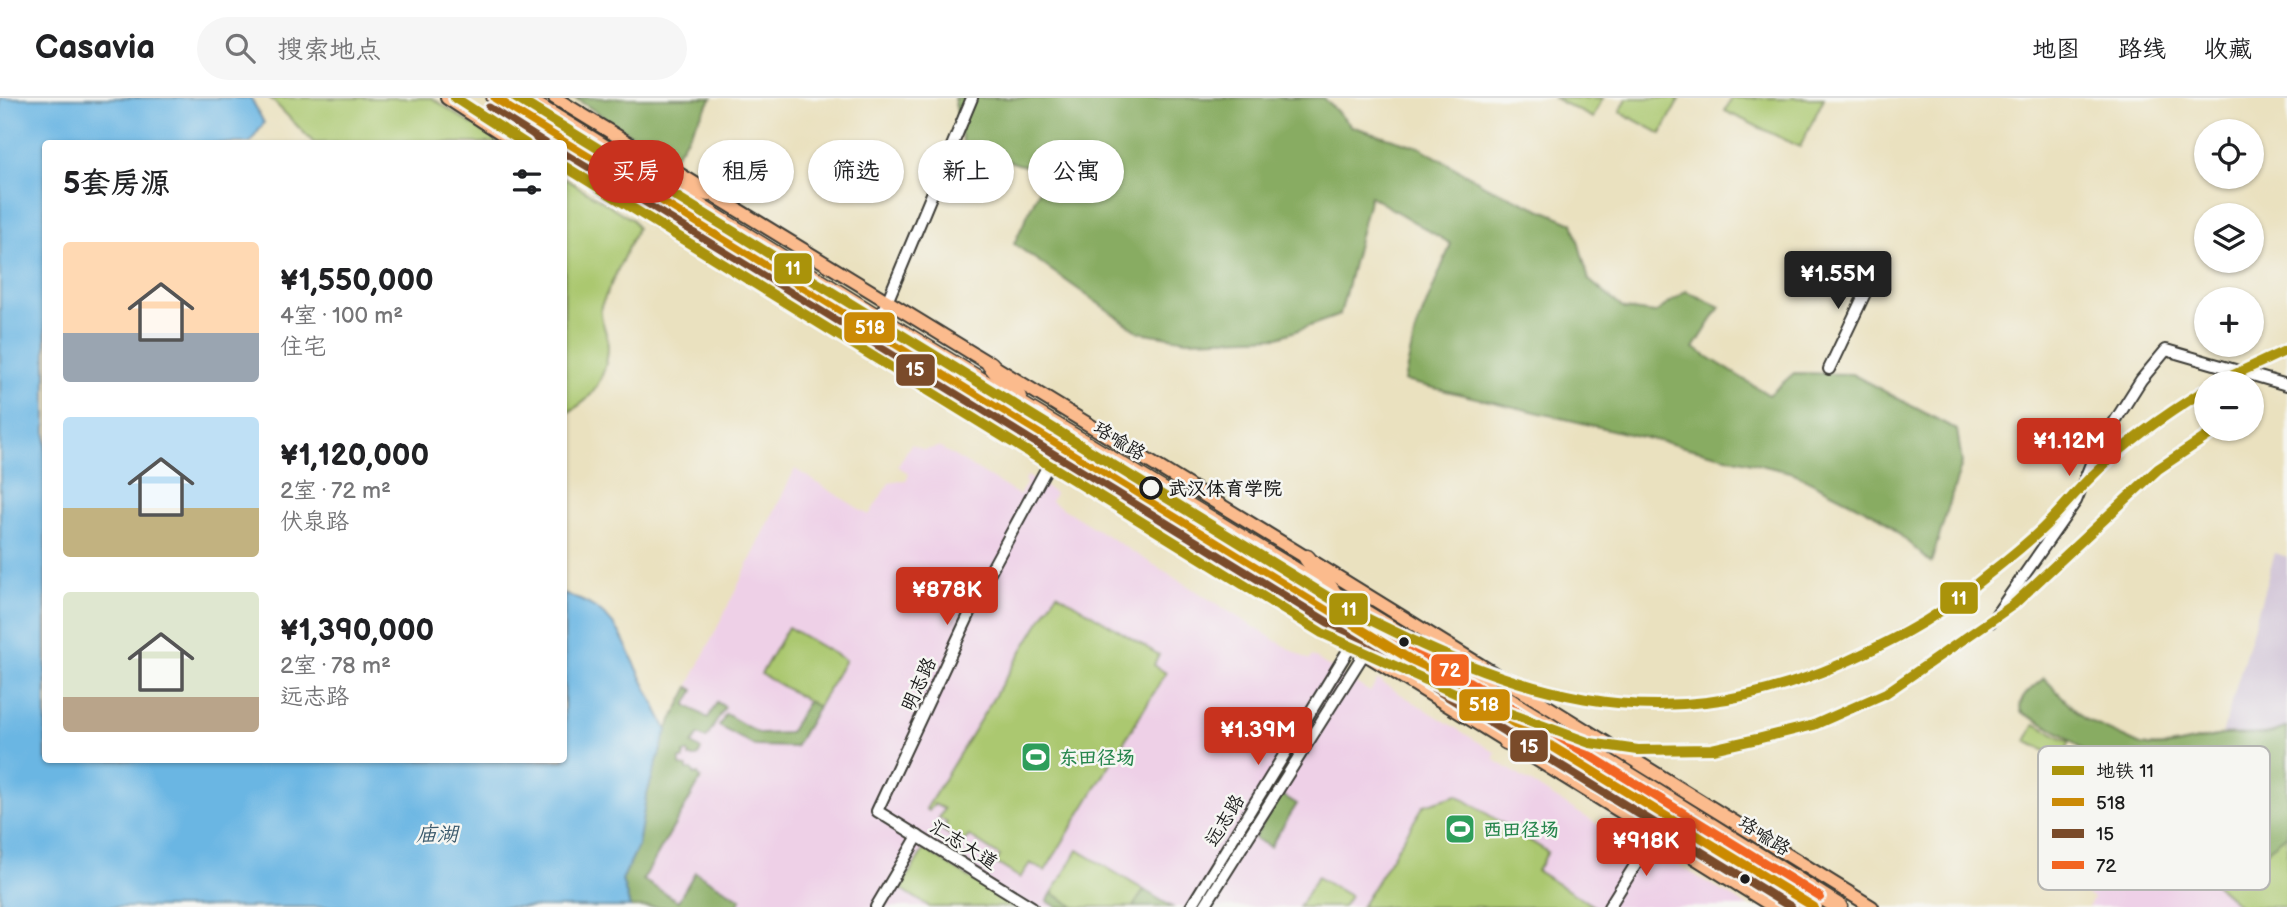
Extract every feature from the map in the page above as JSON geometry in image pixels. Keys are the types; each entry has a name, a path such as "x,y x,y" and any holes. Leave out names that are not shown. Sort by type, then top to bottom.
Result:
{"highway":[{"name":"珞喻路","path":"495,98 566,140"},
{"name":"珞喻路","path":"523,98 592,140"},
{"name":"珞喻路","path":"567,141 877,325 1028,409 1690,812 1839,907"},
{"name":"珞喻路","path":"684,197 1047,437 1814,907"},
{"path":"990,364 1028,409"},
{"path":"1047,437 1080,478"},
{"path":"1307,558 1338,598"},
{"path":"1337,615 1359,648"},
{"path":"1506,741 1607,779"}],"main road":[{"path":"447,98 512,140"},
{"path":"555,98 698,186"},
{"path":"567,166 1359,648 1774,907"},
{"path":"726,203 1872,907"}],"street":[{"path":"864,345 877,325 972,98"},
{"path":"1829,369 1877,268"},
{"path":"1991,622 2076,501 2096,451 2141,380 2166,350 2287,385"},
{"name":"明志路","path":"877,811 985,583 1051,460"},
{"name":"远志路","path":"1191,907 1359,648"},
{"name":"远志路","path":"1204,907 1359,648"},
{"name":"汇志大道","path":"877,811 1032,907"},
{"path":"1609,907 1656,832"},
{"path":"876,907 918,836"}],"shaded area":[{"path":"911,444 924,450 939,447 1019,495 1027,483 1024,481 1027,476 1055,493 1051,501 1283,645 1309,660 1312,656 1370,692 1378,680 1496,753 1493,759 1656,861 1661,855 1749,907 630,907 622,880 638,846 641,823 667,730 795,469 869,515 889,483 906,480 909,474 898,466"},
{"path":"2275,553 2287,557 2287,727 2271,734 2222,735"},
{"path":"2085,890 2222,890 2241,907 2088,907 2093,899"}],"green space":[{"path":"270,98 432,98 495,140 311,140"},
{"path":"575,98 712,98 684,142 640,140"},
{"path":"954,98 1324,98 1351,126 1419,147 1488,187 1573,223 1589,280 1624,309 1655,313 1686,291 1720,307 1694,348 1769,395 1794,373 1852,374 1957,430 1962,463 1931,563 1880,517 1794,473 1404,381 1415,332 1451,244 1370,196 1340,315 1279,337 1187,340 1139,332 1014,244 1033,203 1124,203 1124,140 1028,140 1028,167 1014,163 1014,140 963,140"},
{"path":"1553,98 1603,98 1593,118"},
{"path":"1627,98 1680,98 1661,134 1620,112"},
{"path":"1732,98 1824,98 1800,147 1725,111"},
{"path":"567,180 588,193 588,203 605,203 633,220 637,228 601,306 608,354 597,386 587,399 567,413"},
{"name":"东田径场","path":"1057,593 1159,655 1154,665 1166,673 1045,871 1030,863 1020,878 996,863 1000,856 969,836 963,843 942,830 947,823 939,818 944,809 934,804 929,811 926,809"},
{"path":"788,627 845,660 818,707 761,674"},
{"path":"2044,678 2084,719 2147,746 2077,746 2064,735 2021,712 2023,697"},
{"path":"689,687 694,690 686,705 708,718 717,702 725,707 706,739 698,735 692,744 701,750 697,757 689,757 689,753 684,753 684,759 680,759 680,766 692,770 701,779 643,880 678,901 695,872 741,899 737,907 630,907 622,880 638,846 646,797 667,730"},
{"path":"808,701 818,707 795,747 755,746 719,726 726,714 760,734 789,733"},
{"path":"2035,724 2070,742 2068,746 2038,747 2026,741"},
{"path":"2287,727 2287,907 2241,907 2222,890 2270,890 2270,746 2151,746 2172,745 2222,735"},
{"path":"2287,727 2287,835 2270,848 2270,746 2171,746 2222,735 2271,734"},
{"path":"1281,794 1297,804 1270,847 1254,838"},
{"name":"西田径场","path":"1457,795 1548,852 1537,871 1595,907 1361,907 1424,805"},
{"path":"924,849 1016,907 930,907 900,888"},
{"path":"1078,850 1144,890 1133,907 1075,907 1052,893"},
{"path":"1317,877 1350,896 1343,907 1299,907"},
{"path":"1144,890 1172,907 1133,907"},
{"path":"1052,893 1075,907 1057,907 1047,901"}],"water":[{"name":"庙湖","path":"0,98 251,98 264,123 252,140 42,140 42,763 567,763 567,595 596,608 620,633 667,730 646,797 638,846 622,880 630,907 0,907"}],"metro line":[{"name":"11","path":"455,98 520,140"},
{"name":"11","path":"516,98 1341,605 1465,663 1525,684 1585,699 1645,705 1707,702 1772,689 1874,649 1954,602 2033,537 2086,482 2133,439 2194,397"},
{"name":"11","path":"567,168 1322,633 1457,694 1590,743 1638,750 1712,749 1814,725 1886,693 2013,605 2158,469 2200,441"},
{"name":"11","path":"2242,371 2287,350"}],"transit line":[{"name":"518","path":"495,98 563,140"},
{"name":"72","path":"518,98 1820,897"},
{"name":"15","path":"489,108 540,140"},
{"name":"518","path":"567,142 1814,907"},
{"name":"15","path":"567,156 1791,907"}],"place":[{"name":"武汉体育学院","path":"1151,488"},
{"name":"东田径场","path":"1036,757"},
{"name":"西田径场","path":"1460,829"}]}
